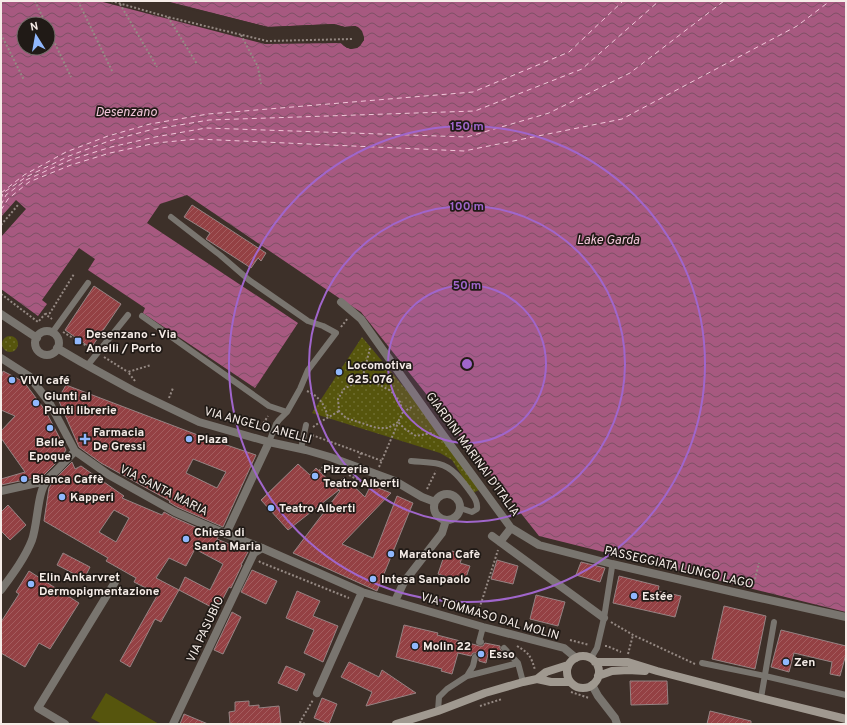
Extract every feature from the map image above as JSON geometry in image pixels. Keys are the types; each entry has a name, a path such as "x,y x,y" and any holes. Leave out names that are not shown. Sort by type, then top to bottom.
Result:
{"main road":[{"path":"537,679 546,672 568,665 576,658 581,656 593,660 628,662 657,671 846,719"},
{"path":"568,665 567,674 570,682 578,687 588,687 596,681 599,671 593,660"},
{"path":"598,676 628,670 657,671"},
{"path":"396,724 404,723 486,693 523,682 537,679 551,682 570,682"}],"street":[{"name":"GIARDINI MARINAI D'ITALIA","path":"341,302 361,319 511,528"},
{"path":"1,314 37,338"},
{"path":"42,333 52,333 55,334 59,343 57,348 52,354 42,354 38,351 35,345 37,338 42,333"},
{"name":"VIA ANGELO ANELLI","path":"57,348 132,390 200,422 269,442 303,449 356,466 395,481 422,497 435,502"},
{"name":"VIA SANTA MARIA","path":"1,358 29,376 49,402 75,451 109,475 175,512 262,548"},
{"path":"226,534 269,442"},
{"path":"1,590 10,578 32,540 42,490 46,481 75,451"},
{"path":"1,491 46,481"},
{"path":"449,494 458,499 460,508 456,517 446,520 439,518 435,512 434,505 439,496 449,494"},
{"path":"395,601 404,582 442,533 446,520"},
{"path":"500,542 511,528"},
{"name":"PASSEGGIATA LUNGO LAGO","path":"511,528 539,545 612,564 846,617"},
{"path":"492,536 604,618"},
{"name":"VIA TOMMASO DAL MOLIN","path":"262,548 362,592 483,627 564,648 576,658"},
{"name":"VIA PASUBIO","path":"173,724 254,553 262,548"},
{"path":"65,724 38,708 116,582"},
{"path":"317,693 362,592"},
{"path":"592,685 598,696 616,718 617,724"}],"lane":[{"path":"171,217 220,255 249,280 308,321 323,326 336,333 308,370 288,412 276,424 269,442"},
{"path":"52,333 88,283"},
{"path":"87,366 128,315"},
{"path":"142,316 269,406 288,412"},
{"path":"303,449 306,425"},
{"path":"411,461 440,464 449,468 460,478 474,497 477,509 472,512 460,508"},
{"path":"593,660 604,618 612,567"},
{"path":"761,698 774,622"},
{"path":"480,642 483,627"},
{"path":"504,648 518,663 523,682"},
{"path":"467,676 473,666 475,657"},
{"path":"438,711 439,697 467,676 518,663"},
{"path":"702,663 765,676 846,696"}],"path":[{"path":"35,1 42,16"},
{"path":"78,1 113,73"},
{"path":"111,1 267,41 353,39"},
{"path":"119,3 158,67"},
{"path":"168,16 197,64"},
{"path":"1,34 24,80"},
{"path":"241,35 258,67 261,84"},
{"path":"56,45 72,77"},
{"path":"1,225 18,205"},
{"path":"45,314 50,313 74,274"},
{"path":"336,333 353,312"},
{"path":"362,380 373,336"},
{"path":"132,390 135,381 128,372 151,365"},
{"path":"376,474 403,412 400,402 391,391 378,384 362,380 344,389 338,399 339,411 346,418 377,428 388,428 398,422"},
{"path":"300,388 315,395 324,405 328,417"},
{"path":"314,427 339,411"},
{"path":"398,422 405,429 416,436 441,432"},
{"path":"303,449 311,434 382,461"},
{"path":"356,466 361,453"},
{"path":"477,616 497,551"},
{"path":"751,596 759,563"},
{"path":"567,640 597,648 607,646 621,652"},
{"path":"568,691 594,699"},
{"path":"305,724 300,722 315,697 315,692 317,693"},
{"path":"474,708 503,698"}],"shaded area":[{"path":"10,336 16,338 18,344 16,350 10,352 4,350 2,344 4,338"},
{"path":"362,337 428,416 481,489 473,493 452,460 440,453 312,413"},
{"path":"106,693 159,724 102,724 91,718"}],"water":[{"name":"Lake Garda","path":"1,1 99,1 265,44 341,43 347,48 357,48 364,40 360,29 355,26 345,27 334,24 268,27 166,1 846,1 846,612 539,536 361,312 187,195 160,204 147,223 298,323 255,388 143,313 145,308 88,270 95,259 79,248 42,300 47,304 38,316 1,289 1,237 26,209 16,200 1,217"}],"pier":[{"path":"164,1 268,27 333,24 345,27 355,26 362,31 364,40 357,48 350,49 341,43 344,42 348,46 352,47 359,45 362,40 360,32 354,28 345,29 334,26 268,29 165,3"}],"building":[{"path":"192,205 266,253 261,261 258,258 251,268 206,239 210,233 184,217"},
{"path":"94,286 121,304 91,348 65,330"},
{"path":"3,371 24,382 45,410 66,450 64,453 65,454 43,476 1,485 1,479 25,472 1,438 1,431 15,416 1,410 1,378"},
{"path":"66,385 203,437 256,455 223,527 177,507 169,502 170,501 101,463 79,447 58,399","holes":["193,459 226,472 217,488 186,473"]},
{"path":"72,462 75,469 81,466 124,496 122,498 162,515 164,512 218,537 217,539 248,552 231,588 229,587 217,610 179,590 161,622 155,619 130,667 120,661 158,594 134,582 136,578 106,561 108,558 44,521 49,488 53,481","holes":["114,510 129,518 116,542 99,532","195,549 223,564 210,590 185,577 179,590 156,578 169,558 186,566"]},
{"path":"298,464 310,475 316,468 339,490 288,530 261,500"},
{"path":"344,477 365,497 371,485 391,493 342,544 373,558 397,496 413,503 377,591 293,553 340,491 335,486"},
{"path":"8,505 26,525 10,540 1,531 1,512"},
{"path":"452,551 463,555 460,563 470,566 464,583 438,574 444,556 449,558"},
{"path":"63,553 90,567 84,579 57,565"},
{"path":"497,560 518,566 513,584 491,579"},
{"path":"581,562 605,568 600,582 576,575"},
{"path":"252,570 277,581 266,604 241,592"},
{"path":"29,571 79,603 50,649 39,643 25,667 1,653 1,622 19,594 16,592"},
{"path":"619,576 659,586 658,591 681,596 675,617 613,603"},
{"path":"297,591 320,601 313,616 338,626 323,662 304,653 314,630 286,618"},
{"path":"536,595 565,602 558,626 530,619"},
{"path":"724,606 766,616 755,669 712,659"},
{"path":"232,612 241,617 223,654 214,650"},
{"path":"404,625 438,633 437,635 479,646 483,646 485,643 500,646 503,653 501,658 488,654 486,663 479,661 479,656 476,653 473,653 471,656 458,653 452,674 441,671 442,669 396,657"},
{"path":"781,630 846,646 846,654 840,676 830,674 832,662 794,653 789,672 771,667"},
{"path":"349,662 379,677 382,670 416,693 366,706 372,692 341,677"},
{"path":"286,666 305,674 297,691 278,683"},
{"path":"630,681 667,681 668,704 631,705"},
{"path":"322,698 337,704 329,724 314,718"},
{"path":"249,701 249,706 259,705 259,708 279,706 281,724 230,724 229,712 235,711 235,702"},
{"path":"710,711 751,721 751,724 707,724"},
{"path":"184,714 208,724 180,724"}],"ferry route":[{"path":"1,193 24,175 66,152 108,136 150,124 208,114 473,92 569,52 623,1"},
{"path":"1,199 3,193 26,177 69,156 109,141 150,130 209,120 475,111 582,69 659,1"},
{"path":"1,205 6,195 26,180 70,160 111,147 206,128 467,137 549,113 630,73 724,1"},
{"path":"1,210 8,199 29,182 71,165 110,153 156,143 197,139 464,151 622,119 797,26 830,1"}],"place":[{"name":"Desenzano - Via Anelli / Porto","path":"78,341"},
{"name":"Locomotiva 625.076","path":"339,372"},
{"name":"VIVI café","path":"12,380"},
{"name":"Giunti al Punti librerie","path":"36,403"},
{"name":"Belle Epoque","path":"50,428"},
{"name":"Farmacia De Gressi","path":"85,439"},
{"name":"Plaza","path":"189,439"},
{"name":"Pizzeria Teatro Alberti","path":"315,476"},
{"name":"Bianca Caffè","path":"24,479"},
{"name":"Kapperi","path":"62,497"},
{"name":"Teatro Alberti","path":"271,508"},
{"name":"Chiesa di Santa Maria","path":"186,539"},
{"name":"Maratona Cafè","path":"391,554"},
{"name":"Intesa Sanpaolo","path":"373,579"},
{"name":"Elin Ankarvret Dermopigmentazione","path":"31,584"},
{"name":"Estée","path":"634,596"},
{"name":"Molin 22","path":"415,646"},
{"name":"Esso","path":"481,654"},
{"name":"Zen","path":"786,662"}],"water label":[{"name":"Desenzano","path":"126,111"}]}
